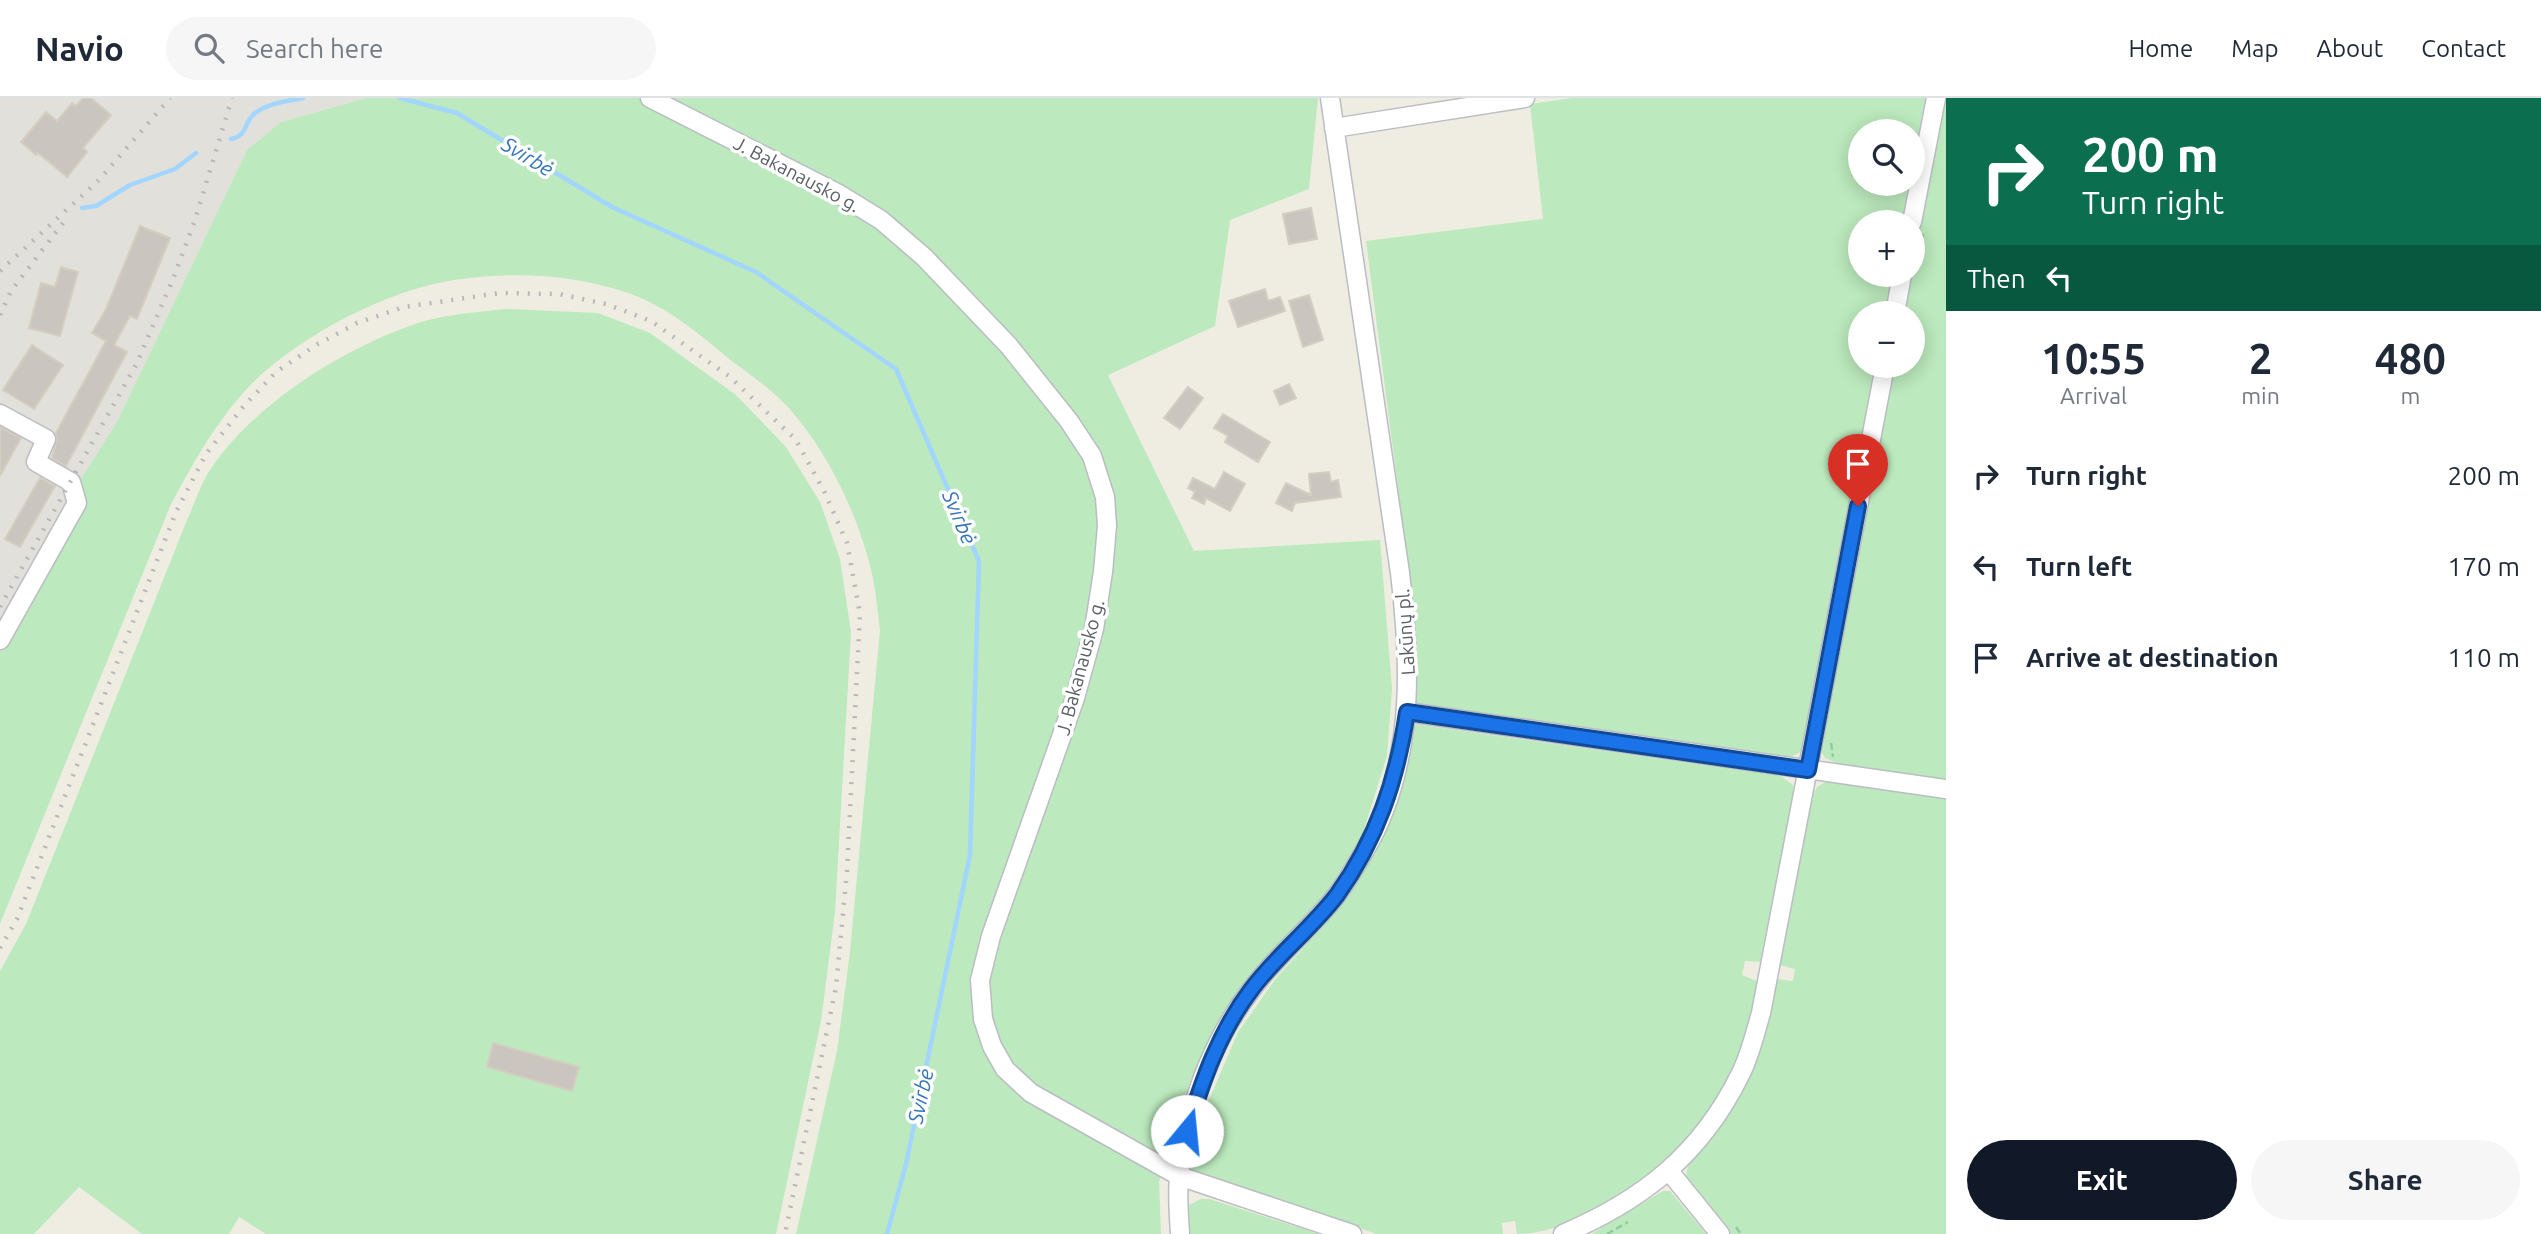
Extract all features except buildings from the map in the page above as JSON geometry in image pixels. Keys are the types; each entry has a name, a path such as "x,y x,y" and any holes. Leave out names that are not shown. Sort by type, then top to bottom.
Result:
{"street":[{"name":"J. Bakanausko g.","path":"650,98 837,192 881,220 923,257 1009,346 1069,421 1092,456 1105,497 1107,526 1094,629 1075,698 991,936 980,980 983,1019 992,1046 1005,1069 1031,1093 1179,1176 1352,1234"},
{"name":"Lakūnų pl.","path":"1180,1234 1179,1176 1187,1131 1202,1081 1224,1033 1250,990 1337,895 1379,824 1400,756 1407,712 1407,638 1400,573 1330,98"},
{"path":"1334,128 1525,98"},
{"path":"1914,210 1936,98"},
{"path":"1563,1234 1623,1205 1669,1171 1691,1149 1719,1112 1741,1072 1762,1013 1883,378"},
{"path":"0,414 46,439 36,461 71,482 77,503 0,640"},
{"path":"1407,712 1946,789"},
{"path":"1669,1171 1720,1234"}],"shaded area":[{"path":"0,98 367,98 281,122 247,150 117,422 63,507 0,624"}],"green space":[{"path":"367,98 1318,98 1309,189 1230,220 1215,326 1108,375 1194,551 1380,540 1392,689 1387,756 1362,836 1323,898 1224,1011 1191,1079 1159,1182 1161,1234 796,1234 837,1051 850,952 880,630 873,578 860,532 840,486 815,442 786,405 694,330 645,300 610,287 566,278 521,275 476,277 427,286 369,306 312,337 262,374 243,393 213,433 171,504 0,924 0,624 63,507 117,422 247,150 281,122"},
{"path":"1572,98 1926,98 1922,119 1848,119 1848,196 1908,196 1905,210 1848,210 1848,287 1891,287 1889,301 1848,301 1848,378 1875,378 1806,745 1799,753 1790,757 1415,706 1417,683 1400,503 1366,241 1543,219 1530,104"},
{"path":"1943,98 1946,98 1946,780 1841,765 1825,758 1821,751 1891,378 1925,378 1925,301 1905,301 1908,287 1925,287 1925,210 1922,210"},
{"path":"507,309 598,313 650,333 736,395 786,447 820,502 840,559 851,632 835,912 821,1021 776,1234 266,1234 239,1217 229,1234 142,1234 79,1187 34,1234 0,1234 0,971 26,924 205,479 231,443 253,421 277,399 332,362 418,323 451,315"},
{"path":"1413,724 1781,776 1793,785 1794,798 1763,962 1745,961 1742,975 1759,982 1746,1033 1728,1079 1703,1120 1687,1140 1636,1188 1565,1224 1547,1230 1517,1234 1515,1221 1502,1223 1503,1234 1377,1234 1189,1171 1207,1105 1238,1032 1277,977 1317,933 1375,854 1392,816 1408,764"},
{"path":"1829,780 1946,796 1946,1234 1730,1234 1686,1178 1690,1162 1723,1120 1750,1070 1764,1034 1777,979 1793,981 1795,969 1780,965 1812,797 1817,787"},
{"path":"1663,1191 1670,1191 1706,1234 1591,1234"},
{"path":"1209,1199 1319,1234 1187,1234 1186,1205"}],"waterway":[{"name":"Svirbė","path":"231,139 240,135 251,117 260,110 303,98"},
{"name":"Svirbė","path":"400,98 457,113 612,207 756,272 896,369 979,561 970,855 906,1164 887,1234"},
{"name":"Svirbė","path":"82,208 96,206 130,185 175,169 196,153"}],"railway":[{"path":"0,271 99,180 170,98"},
{"path":"0,607 137,363 195,220 232,98"},
{"path":"0,315 11,291 63,223"},
{"path":"0,948 17,919 176,512 206,454 243,407 276,372 316,345 357,323 404,307 500,293 559,294 606,304 651,321 730,377 796,440 825,493 847,543 860,614 847,871 836,987 785,1234"}],"route":[{"path":"1187,1131 1202,1081 1224,1033 1250,990 1337,895 1379,824 1400,756 1407,712 1808,770 1858,506"}]}
